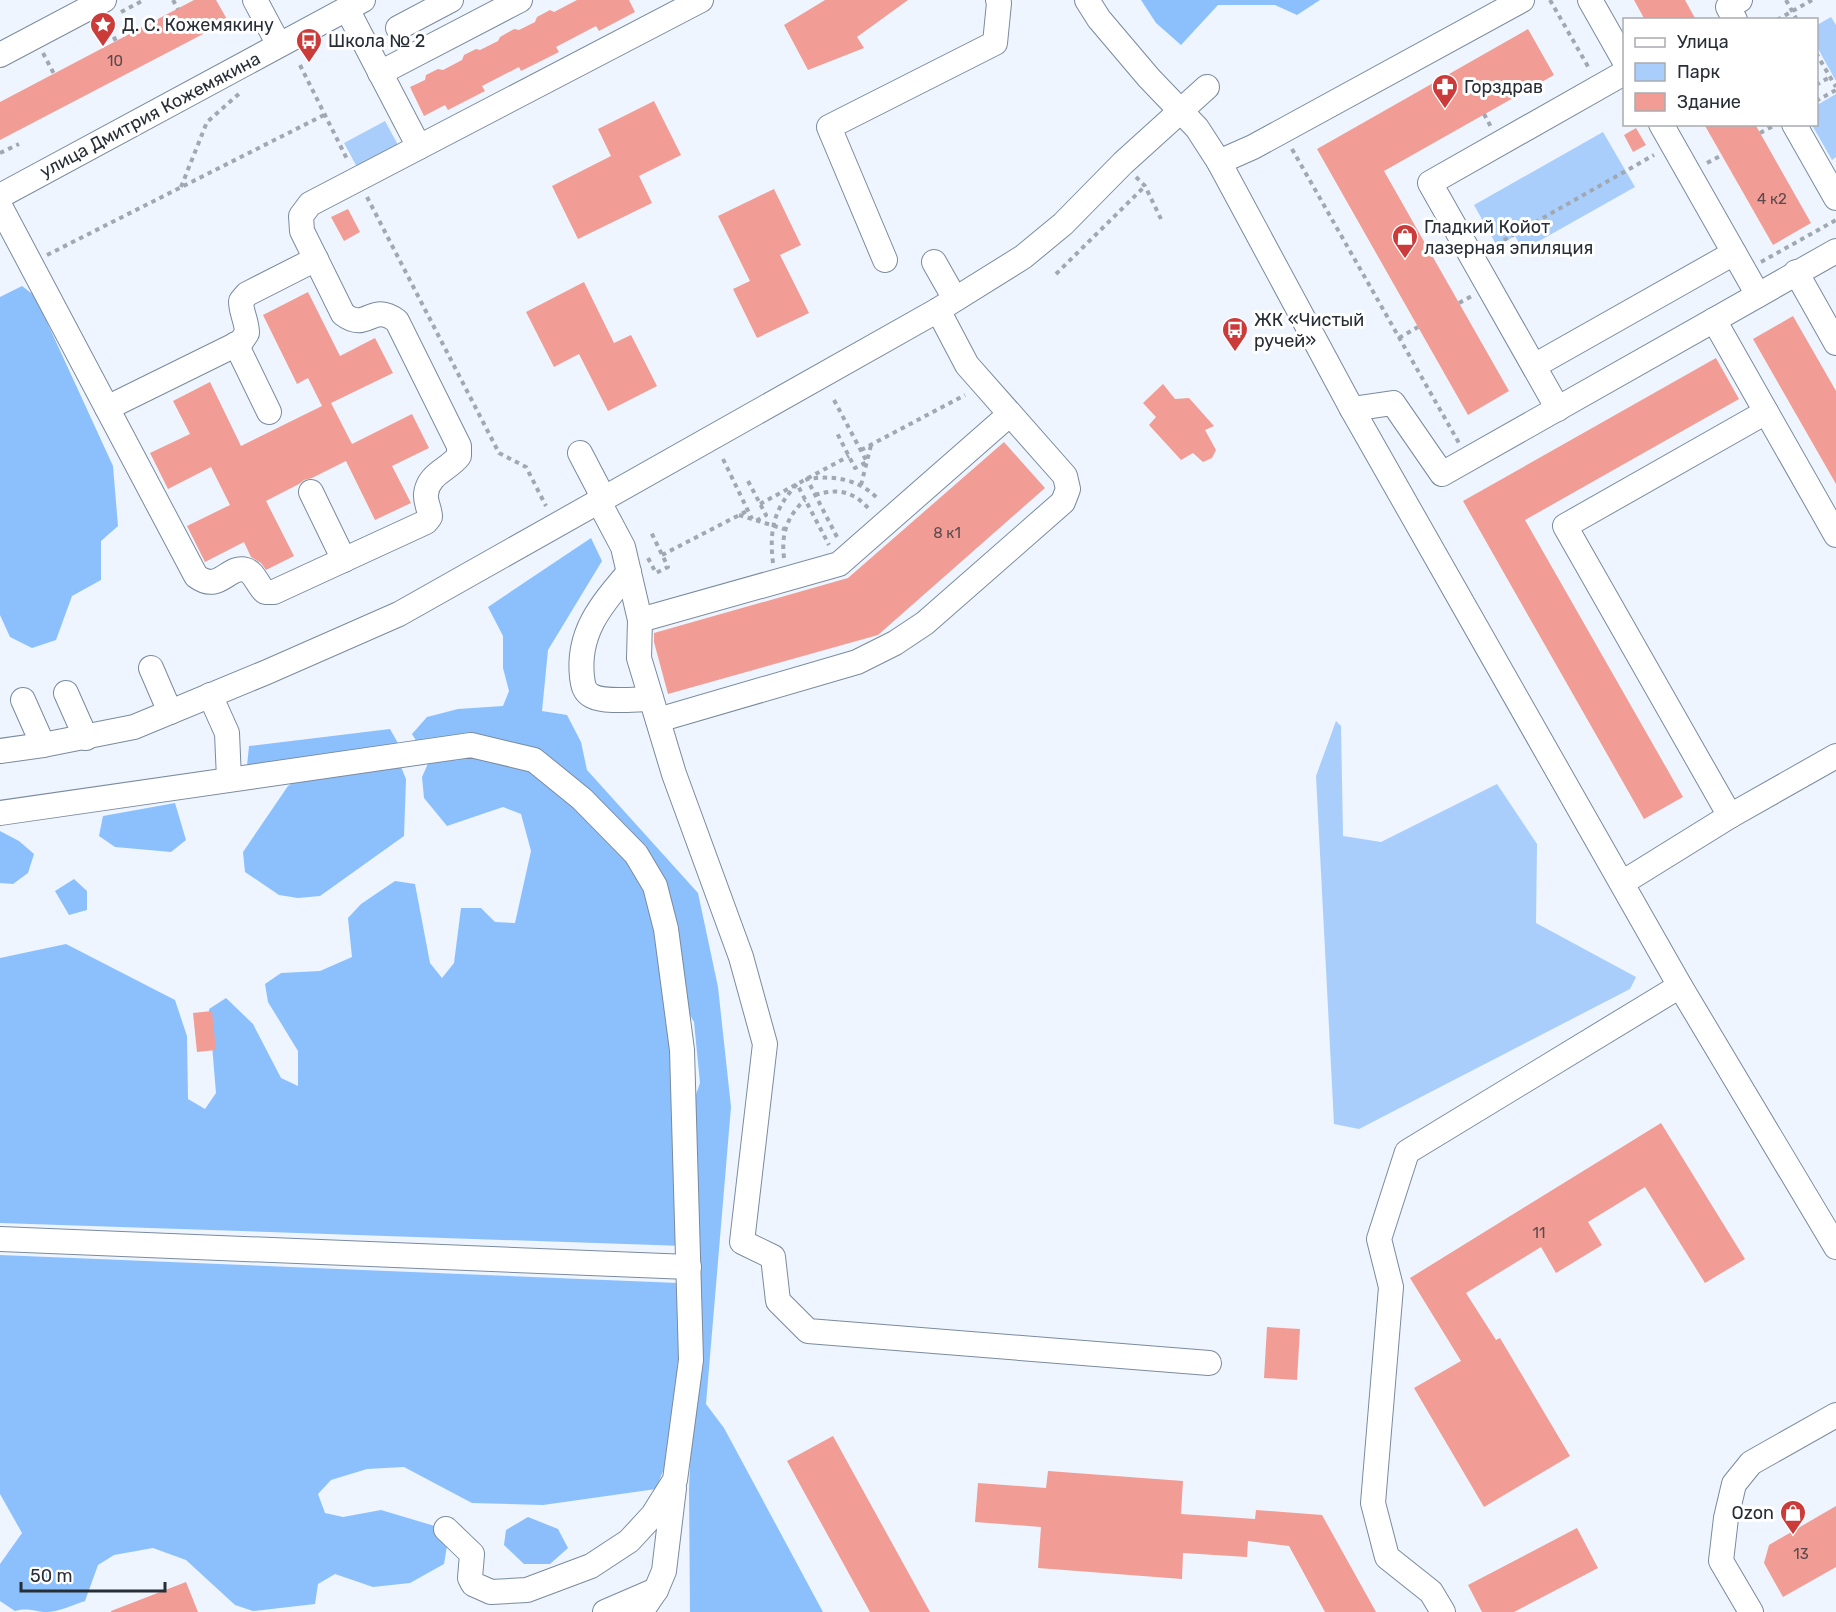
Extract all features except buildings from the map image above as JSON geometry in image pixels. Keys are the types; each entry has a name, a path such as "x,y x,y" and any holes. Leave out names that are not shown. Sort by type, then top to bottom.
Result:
{"street":[{"path":"0,54 104,0"},
{"path":"255,0 279,45"},
{"path":"398,28 451,0"},
{"path":"381,73 520,0"},
{"path":"0,206 196,576 204,582 213,582 238,570 246,570 253,574 259,587 265,592 274,592 426,522 430,517 426,493 430,481 439,471 452,465 459,456 459,446 397,321 387,314 375,314 362,321 351,320 343,314 302,231 301,216 310,204 701,0"},
{"path":"885,260 829,127 995,43 998,0"},
{"path":"1087,0 1099,19 1149,78 1197,128 1219,162 1352,409 1680,986 1836,1247"},
{"path":"1219,162 1253,147 1522,0"},
{"path":"1590,0 1623,58"},
{"path":"1734,18 1728,7 1740,0"},
{"path":"355,4 381,73 419,147"},
{"name":"улица Дмитрия Кожемякина","path":"0,196 355,4"},
{"path":"1558,409 1430,183 1623,74"},
{"path":"0,751 86,738 134,727 399,614 946,304 1023,256 1063,224 1123,163 1207,87"},
{"path":"1795,126 1836,196"},
{"path":"1667,134 1758,295"},
{"path":"1352,409 1393,403 1442,474 1836,251"},
{"path":"107,408 240,342 247,333 247,322 241,310 241,301 247,294 316,259"},
{"path":"629,572 600,607 584,640 581,667 583,687 590,695 599,699 654,710 856,662 895,643 925,623 1063,502 1068,489 1065,476 967,365 934,262"},
{"path":"1534,366 1739,262"},
{"path":"1796,273 1836,343"},
{"path":"1714,320 1836,535"},
{"path":"236,344 270,412"},
{"path":"1730,816 1565,526 1766,412"},
{"path":"640,620 843,560 1010,414"},
{"path":"580,453 623,547 640,620 639,658 674,774 741,957 765,1044 742,1242 773,1257 778,1301 808,1331 1209,1363"},
{"path":"310,492 344,560"},
{"path":"151,668 170,712"},
{"path":"66,693 86,738"},
{"path":"210,695 227,733 229,779"},
{"path":"23,700 43,745"},
{"path":"0,813 471,745 534,760 582,799 636,854 655,886 666,929 682,1050 691,1360 664,1571 656,1590 642,1612"},
{"path":"1622,883 1730,816 1836,756"},
{"path":"1443,1612 1431,1592 1387,1557 1373,1503 1391,1287 1379,1239 1407,1152 1680,986"},
{"path":"0,1239 689,1267"},
{"path":"1751,1612 1721,1561 1725,1518 1734,1484 1751,1463 1836,1415"},
{"path":"446,1529 472,1554 470,1578 473,1584 491,1592 527,1590 591,1566 629,1541 653,1515 675,1480"},
{"path":"605,1612 656,1590"}],"path":[{"path":"173,0 177,9"},
{"path":"1550,0 1600,87"},
{"path":"1786,0 1796,18"},
{"path":"1780,18 1812,0"},
{"path":"1818,57 1836,89 1818,100"},
{"path":"300,65 499,453 526,467 546,506"},
{"path":"1818,84 1830,78"},
{"path":"181,187 207,122 249,85"},
{"path":"31,263 324,115"},
{"path":"1760,133 1772,126"},
{"path":"1281,130 1468,460"},
{"path":"1472,258 1667,134"},
{"path":"0,153 19,144"},
{"path":"1133,173 1145,186 1161,219"},
{"path":"1056,274 1145,186"},
{"path":"1739,262 1836,220"},
{"path":"1399,338 1418,327"},
{"path":"861,450 985,385"},
{"path":"834,400 867,462"},
{"path":"837,433 855,468 867,462"},
{"path":"861,485 871,445"},
{"path":"760,504 849,456"},
{"path":"723,459 740,497 754,520"},
{"path":"807,479 825,476 844,478 861,485 873,494 888,520"},
{"path":"807,479 821,506 843,560"},
{"path":"748,480 766,515 754,520"},
{"path":"797,484 811,511 843,560"},
{"path":"785,579 773,563 772,526 782,503 797,484"},
{"path":"815,495 830,491 846,492 888,520"},
{"path":"785,579 782,545 784,529 793,513 805,500"},
{"path":"811,511 821,506"},
{"path":"662,555 747,510"},
{"path":"738,515 784,529"},
{"path":"646,554 656,573 668,567 651,532"}],"green space":[{"path":"1831,17 1836,25 1836,81 1818,49 1818,24"},
{"path":"1836,94 1836,157 1832,160 1813,126 1818,126 1818,104"},
{"path":"385,121 398,145 357,167 344,143"},
{"path":"1603,132 1635,187 1523,250 1515,236 1497,246 1474,205"},
{"path":"1336,721 1341,726 1343,836 1381,842 1497,784 1537,844 1536,923 1636,977 1630,989 1359,1129 1334,1124 1316,776"}],"shaded area":[{"path":"1141,0 1320,0 1297,15 1275,5 1218,5 1181,45 1156,23"},
{"path":"22,286 35,296 113,466 118,526 101,541 101,580 72,596 56,640 32,648 10,637 0,615 0,297"},
{"path":"591,538 602,561 548,650 542,711 567,715 581,742 587,770 698,893 718,987 731,1107 706,1404 724,1428 823,1612 690,1612 689,1488 698,1288 694,1100 700,1083 694,1022 683,1003 662,885 539,756 420,747 412,734 427,717 458,709 503,706 509,691 503,668 503,636 488,607"},
{"path":"390,729 399,745 247,766 249,746"},
{"path":"467,750 526,762 650,879 674,1055 684,1246 0,1223 0,958 66,944 175,1000 187,1036 188,1099 205,1109 216,1093 209,1009 226,998 253,1024 281,1078 298,1086 298,1051 268,1002 265,984 281,973 320,971 352,957 348,918 361,904 395,881 415,884 430,963 442,978 454,963 461,908 481,908 495,922 515,923 531,851 521,814 503,807 447,826 424,798 422,777 430,759"},
{"path":"399,762 406,779 404,836 320,896 298,898 279,895 245,872 243,852 288,786 305,775"},
{"path":"175,803 186,840 171,852 115,847 99,836 103,816"},
{"path":"0,831 19,841 34,854 28,873 13,884 0,883"},
{"path":"74,879 87,891 87,910 69,915 55,891"},
{"path":"0,1255 678,1283 683,1304 670,1453 656,1489 543,1505 472,1503 404,1467 367,1469 331,1480 318,1494 325,1513 343,1517 381,1510 438,1527 447,1546 444,1564 410,1583 373,1587 335,1574 318,1584 315,1604 253,1611 235,1605 186,1560 153,1548 114,1555 98,1565 85,1601 53,1611 24,1609 15,1611 0,1601 0,1564 22,1533 0,1494"},
{"path":"528,1517 558,1529 568,1548 550,1564 524,1564 504,1545 506,1530"}],"place":[{"name":"Д. С. Кожемякину","path":"103,48"},
{"name":"Школа № 2","path":"309,64"},
{"name":"Горздрав","path":"1445,110"},
{"name":"Гладкий Койот лазерная эпиляция","path":"1405,260"},
{"name":"ЖК «Чистый ручей»","path":"1235,353"},
{"name":"Ozon","path":"1793,1536"}]}
